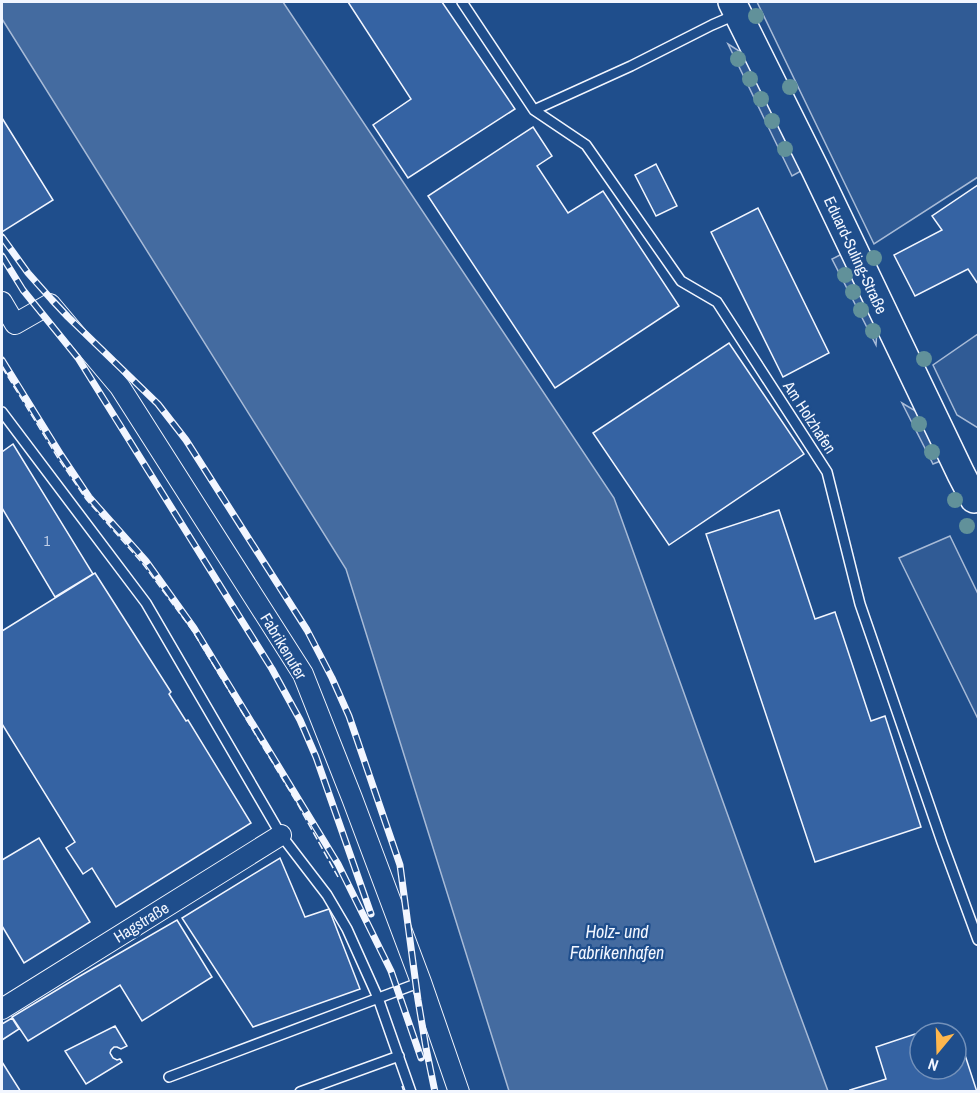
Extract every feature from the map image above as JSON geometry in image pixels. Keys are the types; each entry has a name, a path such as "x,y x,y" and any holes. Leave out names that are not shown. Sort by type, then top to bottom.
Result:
{"street":[{"name":"Eduard-Suling-Straße","path":"734,8 977,502"},
{"name":"Fabrikenufer","path":"2,302 15,324 50,304 120,387 303,674 421,982 459,1092"},
{"name":"Hagstraße","path":"2,1009 282,835"}],"lane":[{"name":"Am Holzhafen","path":"462,2 534,110 586,145 681,281 717,302 827,472 860,604 978,940"},
{"path":"534,110 632,66 712,25 734,8"},
{"path":"2,412 146,603 282,835 327,895 347,929 378,998 411,1092"},
{"path":"169,1077 421,982"},
{"path":"300,1092 399,1056"}],"shaded area":[{"path":"757,2 978,2 978,177 874,244"},
{"path":"728,44 744,54 801,171 792,176"},
{"path":"842,254 877,330 876,345 832,259"},
{"path":"978,334 978,428 957,415 933,365"},
{"path":"902,403 919,413 943,460 933,464"},
{"path":"950,536 978,594 978,719 899,558"}],"water":[{"name":"Holz- und Fabrikenhafen","path":"2,2 283,2 614,498 828,1091 509,1091 346,569 2,19"}],"building":[{"path":"348,2 442,2 515,109 408,178 373,125 411,99"},
{"path":"2,118 53,200 2,232"},
{"path":"533,127 552,156 537,166 568,213 603,191 679,306 555,388 428,196"},
{"path":"656,164 677,206 656,216 635,175"},
{"path":"978,185 978,284 968,269 915,296 894,255 942,230 932,216"},
{"path":"758,208 829,353 783,377 711,232"},
{"path":"729,343 804,454 669,545 593,433"},
{"path":"13,444 93,574 55,597 2,508 2,452"},
{"path":"779,510 815,619 835,612 871,721 885,716 921,827 815,862 706,534"},
{"path":"95,573 251,823 116,907 92,868 83,874 66,848 75,842 2,724 2,631"},
{"path":"39,838 90,922 24,963 2,926 2,860"},
{"path":"280,858 305,917 329,909 360,989 253,1027 182,918"},
{"path":"177,920 212,977 142,1021 120,985 28,1041 12,1017"},
{"path":"12,1018 19,1029 2,1040 2,1024"},
{"path":"115,1026 127,1046 121,1049 114,1047 110,1053 113,1058 120,1059 122,1062 86,1084 65,1051"},
{"path":"908,1036 908,1081 968,1081 968,1064 977,1092 851,1092 850,1090 886,1079 876,1047"},
{"path":"2,1062 21,1092 2,1092"}],"railway":[{"path":"2,237 28,273 52,300 158,404 186,440 307,630 332,678 349,716 400,865 418,1000 435,1092"},
{"path":"2,256 23,290 78,358 272,669 300,720 316,757 371,914"},
{"path":"2,360 89,497 146,561 194,628 338,864 391,971 421,1058"}],"fence":[{"path":"2,367 86,499 143,564 192,630 297,803 338,877"},
{"path":"402,1086 404,1092"}]}
